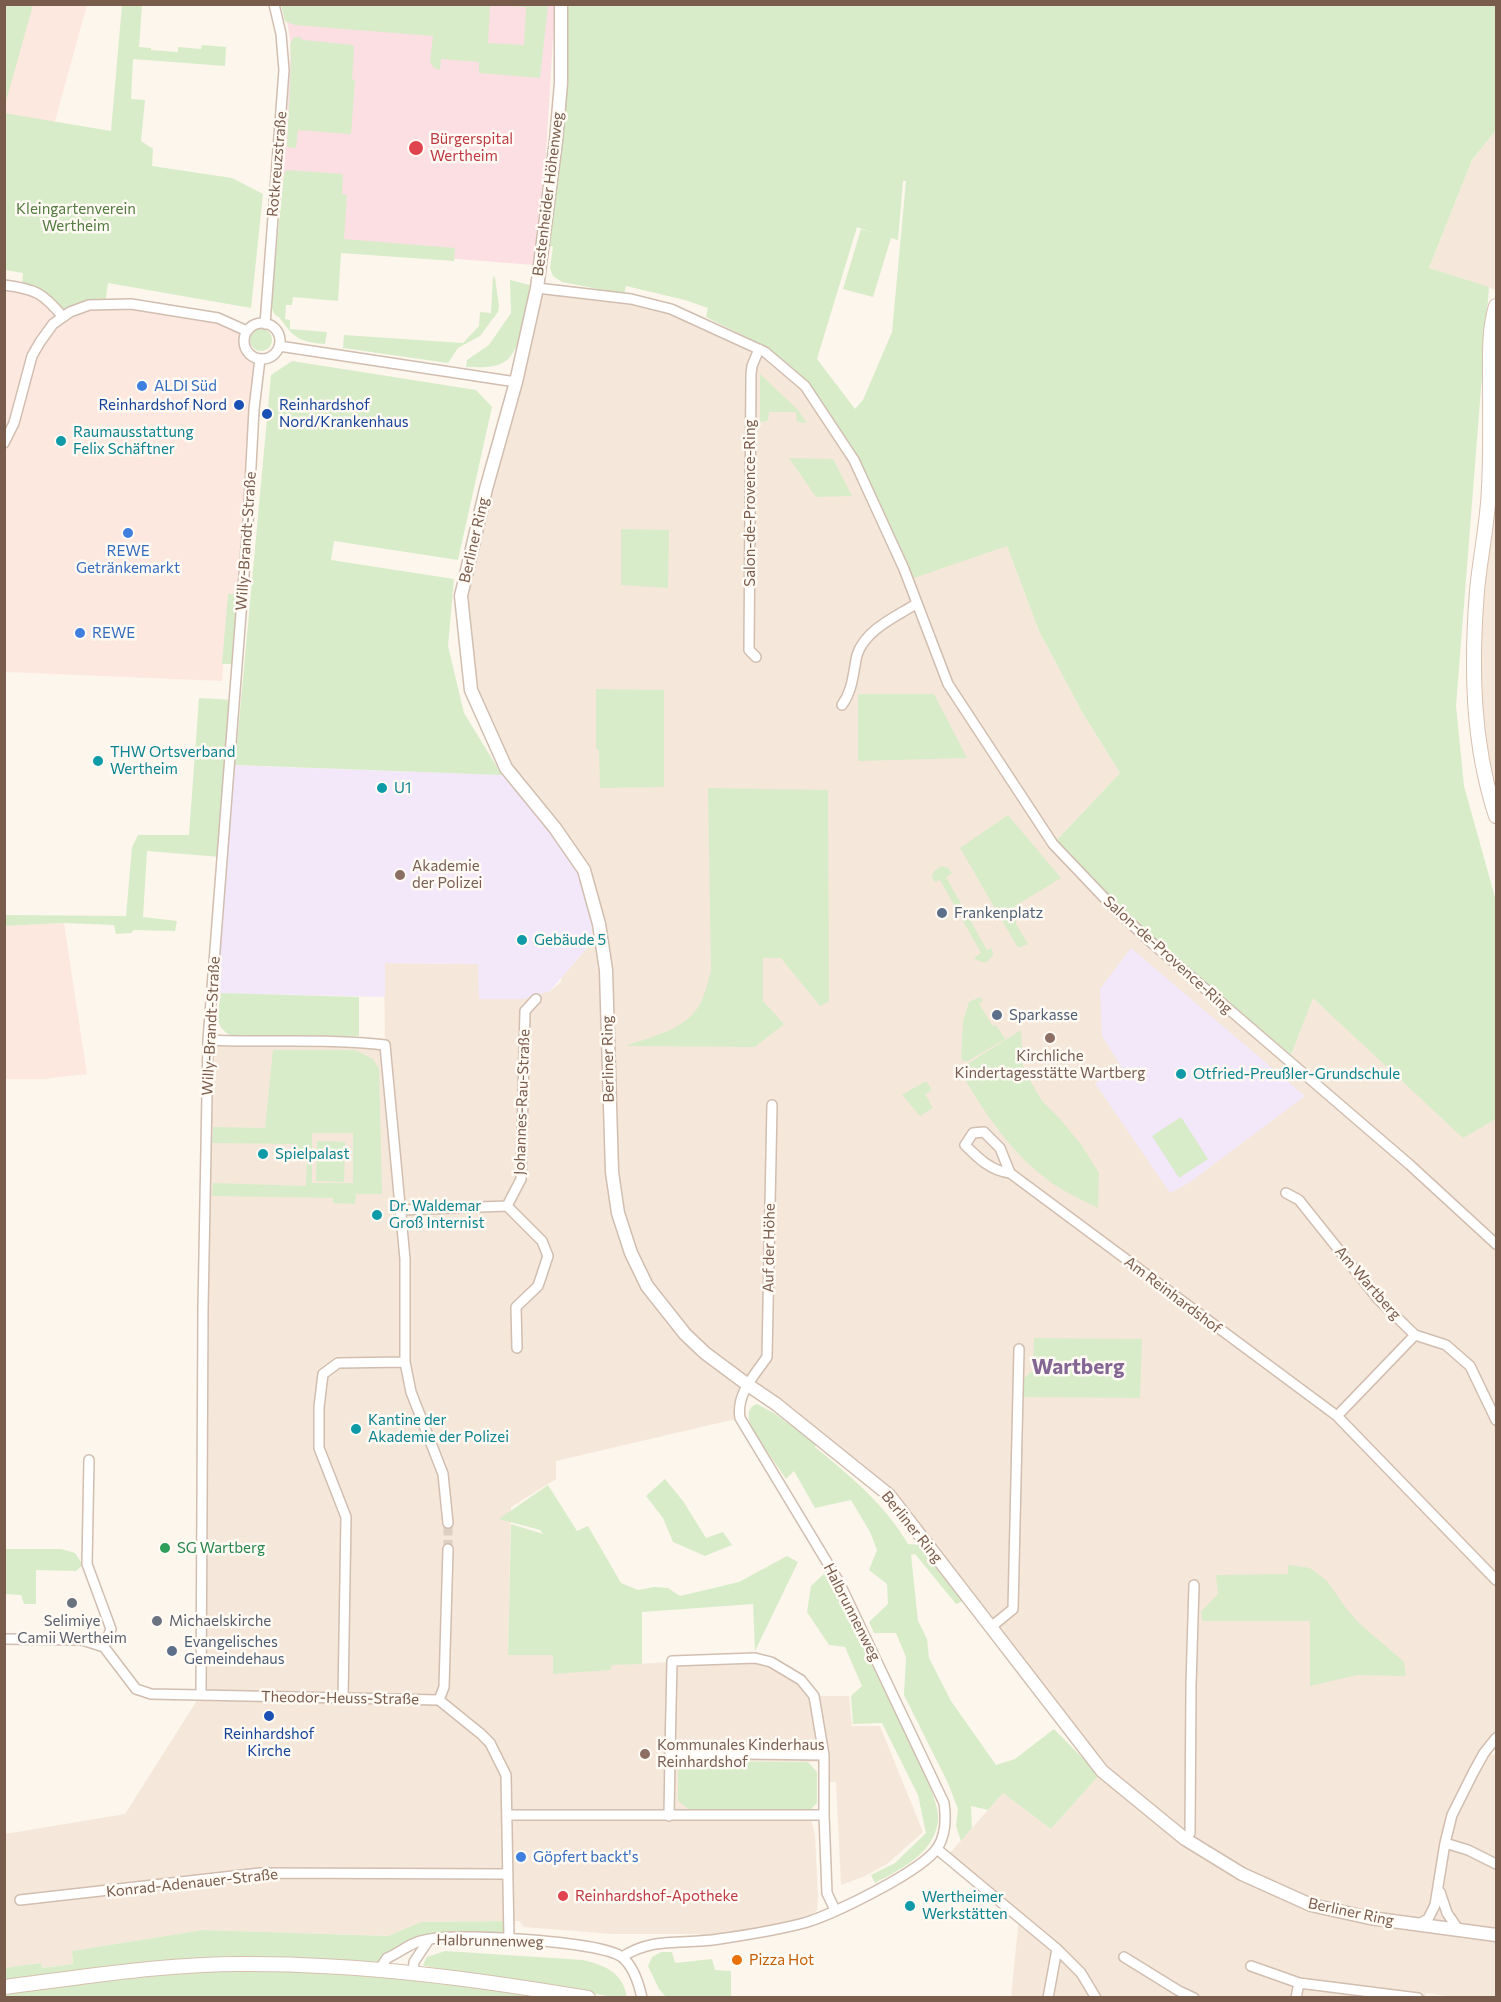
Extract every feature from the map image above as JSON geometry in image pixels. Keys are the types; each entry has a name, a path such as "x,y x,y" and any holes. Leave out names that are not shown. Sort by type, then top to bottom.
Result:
{"main road":[{"path":"1497,306 1490,350 1489,488 1473,656 1474,701 1480,746 1497,816"},
{"path":"4,1987 203,1965 248,1964 413,1973 588,1998"}],"street":[{"name":"Rotkreuzstraße","path":"265,324 284,69 281,34 274,4"},
{"name":"Bestenheider Höhenweg","path":"516,382 537,288 556,141 561,83 561,4"},
{"path":"4,285 38,292 48,299 63,318"},
{"name":"Salon-de-Provence-Ring","path":"537,288 631,299 671,309 759,349 805,386 854,460 904,569 948,684 1053,844 1113,907 1154,944 1410,1165 1497,1244"},
{"path":"4,443 14,423 32,356 53,324 70,312 89,305 131,304 218,318 247,331"},
{"path":"265,324 276,331 279,346 272,356 260,359 250,354 245,347 244,338 247,331 254,325 265,324"},
{"path":"279,346 516,382"},
{"name":"Salon-de-Provence-Ring","path":"756,657 749,650 750,437 752,366 759,349"},
{"name":"Willy-Brandt-Straße","path":"201,1694 203,1321 208,1040 248,523 255,399 260,359"},
{"name":"Berliner Ring","path":"516,382 486,489 461,596 471,690 506,768 555,828 584,870 599,924 606,970 612,1172 618,1213 631,1254 647,1286 669,1316 705,1353 776,1404 890,1495 1102,1771 1185,1839 1242,1874 1311,1905 1370,1918 1497,1935"},
{"path":"842,705 849,695 858,654 864,640 879,627 916,604"},
{"name":"Johannes-Rau-Straße","path":"507,1206 521,1179 525,1011 536,999"},
{"path":"208,1040 357,1041 385,1045 402,1210 405,1259 405,1362 411,1392 443,1474 448,1523"},
{"name":"Auf der Höhe","path":"748,1385 767,1357 772,1105"},
{"name":"Am Reinhardshof","path":"1010,1173 997,1172 965,1145 973,1133 984,1132 1000,1148 1010,1173 1337,1416 1497,1580"},
{"name":"Am Wartberg","path":"1286,1193 1299,1200 1378,1299 1415,1335 1446,1345 1470,1366 1497,1420"},
{"path":"402,1210 507,1206 542,1241 548,1256 538,1286 516,1307 517,1348"},
{"path":"1337,1416 1415,1335"},
{"path":"991,1627 1013,1609 1018,1349"},
{"path":"343,1698 346,1516 319,1448 319,1407 323,1374 338,1363 405,1362"},
{"name":"Halbrunnenweg","path":"748,1385 743,1391 738,1407 740,1418 839,1582 944,1803 946,1815 942,1838 937,1849"},
{"path":"4,1639 82,1640 105,1647 111,1629 87,1564 89,1460"},
{"path":"439,1700 444,1687 448,1549"},
{"path":"1185,1839 1190,1833 1194,1585"},
{"name":"Theodor-Heuss-Straße","path":"105,1647 136,1689 151,1694 439,1700 481,1734 495,1752 506,1775 509,1939"},
{"path":"669,1816 672,1661 755,1658 771,1662 801,1680 814,1696 824,1755 827,1893 835,1910"},
{"path":"1417,1925 1428,1919 1436,1905 1445,1843 1452,1815 1484,1753 1497,1738"},
{"path":"670,1753 824,1755"},
{"path":"507,1815 824,1815"},
{"path":"1445,1843 1468,1850 1497,1864"},
{"path":"642,1998 636,1978 622,1957 633,1950 648,1944 718,1939 805,1922 892,1882 917,1867 937,1849 1057,1949 1081,1973 1096,1998"},
{"name":"Konrad-Adenauer-Straße","path":"20,1900 260,1874 508,1874"},
{"path":"1439,1889 1447,1913 1458,1929"},
{"name":"Halbrunnenweg","path":"379,1970 387,1958 415,1942 443,1937 509,1939 580,1945 608,1950 622,1957"},
{"name":"Halbrunnenweg","path":"413,1973 414,1962 428,1941"},
{"path":"1048,1998 1057,1949"},
{"path":"1124,1957 1194,1998"},
{"path":"1251,1966 1299,1983 1418,1998"},
{"path":"1296,1998 1299,1983"}],"shaded area":[{"path":"5,5 87,5 47,150 5,141"},
{"name":"Bürgerspital Wertheim","path":"284,5 555,5 542,220 534,265 279,245 291,44"},
{"path":"1496,130 1496,290 1429,268 1472,160"},
{"path":"4,285 105,304 218,318 245,335 245,347 248,352 260,359 242,594 228,594 222,681 5,672"},
{"path":"537,288 671,309 759,349 1007,546 1039,631 1082,712 1120,773 1053,844 1153,944 1181,961 1291,1055 1313,997 1463,1137 1496,1119 1496,1738 1486,1751 1496,1756 1496,1997 1460,1998 1426,1993 1426,1998 1011,1997 1019,1917 950,1853 1003,1793 1051,1829 1102,1771 889,1495 748,1385 740,1418 556,1461 556,1479 511,1507 508,1654 553,1655 553,1674 612,1665 755,1658 777,1666 814,1696 849,1696 852,1726 880,1726 923,1832 887,1864 863,1877 841,1885 836,1782 827,1782 826,1762 693,1761 809,1811 815,1835 818,1896 817,1910 805,1922 702,1941 699,1934 612,1934 524,1927 519,1921 421,1922 388,1936 203,1930 72,1951 73,1964 42,1968 41,1963 5,1968 5,1834 125,1814 201,1694 210,1041 385,1044 384,963 478,964 550,991 561,982 562,976 600,934 584,870 506,768 471,690 461,596"},
{"path":"1496,306 1496,816 1474,701"},
{"name":"Akademie der Polizei","path":"228,765 502,775 566,851 588,893 593,941 550,991 523,999 479,999 478,964 385,963 385,997 212,993"},
{"path":"64,923 87,1074 43,1079 5,1079 5,926"},
{"path":"1131,948 1305,1096 1190,1182 1170,1193 1095,1083 1122,1068 1102,1036 1100,989"}],"green space":[{"path":"4,5 33,5 5,105"},
{"name":"Kleingartenverein Wertheim","path":"122,5 142,5 139,47 178,52 178,47 201,49 202,45 226,47 225,66 133,59 131,99 145,100 141,141 153,149 152,166 232,178 263,194 251,308 108,283 105,304 63,317 48,299 22,288 23,273 5,270 4,113 111,131"},
{"path":"281,5 490,5 548,5 540,78 479,73 479,62 441,59 440,70 434,68 430,62 433,36 295,25 285,21","holes":["490,5 526,7 524,45 488,43"]},
{"path":"561,5 1496,5 1496,130 1472,160 1429,268 1489,287 1456,706 1464,786 1496,901 1496,1119 1463,1138 1313,998 1291,1055 1181,961 1153,944 1053,844 1120,773 1082,712 1039,631 1007,546 908,580 854,460 805,386 765,352 760,344 706,317 708,308 685,300 626,286 624,294 562,282 553,276 550,268 553,247 543,244 556,141","holes":["903,181 906,181 892,332 863,400 855,409 817,359 857,227 874,233 861,229 843,289 873,297 891,238 898,240"]},
{"path":"294,37 353,45 352,80 355,80 351,134 298,130 296,148 287,147 290,44"},
{"path":"287,170 343,174 342,194 347,195 344,239 455,248 454,261 341,253 338,301 293,297 292,305 286,305 285,319 290,320 290,329 327,332 325,344 298,338 274,313 271,303 284,174"},
{"path":"493,276 499,306 498,312 480,336 458,348 448,363 343,348 344,335 463,343 479,326 480,312 491,313"},
{"path":"510,280 530,285 523,325 512,354 498,365 466,367 467,360 489,345 511,313"},
{"path":"261,329 269,332 272,340 269,348 261,351 253,348 250,340 253,332"},
{"path":"292,361 476,390 492,407 458,560 334,541 331,560 454,579 448,646 464,713 502,775 235,765 271,375"},
{"path":"760,374 797,409 807,423 797,422 796,412 769,412 768,421 760,422"},
{"path":"789,458 833,459 852,496 816,497"},
{"path":"621,529 669,530 668,588 621,585"},
{"path":"228,594 242,594 237,664 222,664"},
{"path":"596,689 664,690 664,787 600,788 599,751 596,748"},
{"path":"858,694 934,694 967,758 858,761"},
{"path":"199,698 234,700 221,857 147,851 143,917 177,921 175,931 134,930 131,933 116,934 114,925 64,923 5,926 5,915 126,916 132,847 138,835 189,835"},
{"path":"708,788 828,790 829,1001 820,1006 781,958 763,958 763,1001 784,1024 755,1047 625,1046 661,1034 686,1020 696,1010 706,988 711,971"},
{"path":"1008,815 1061,878 1015,906 1016,924 1028,944 1018,948 960,848"},
{"path":"942,866 948,868 952,873 946,877 987,950 992,948 993,955 987,962 974,958 981,953 940,880 934,882 932,877 934,871"},
{"path":"221,993 359,997 359,1036 230,1035 224,1031 219,1022"},
{"path":"980,997 983,1001 979,1004 993,1026 996,1025 1005,1039 968,1061 963,1061 961,1058 963,1021 969,1002"},
{"path":"1021,1030 1025,1072 1042,1101 1082,1146 1099,1173 1098,1208 1061,1189 1031,1166 993,1123 962,1074 964,1066"},
{"path":"273,1050 355,1050 373,1059 379,1069 382,1194 356,1194 355,1204 333,1203 333,1198 212,1196 213,1183 306,1186 307,1149 297,1149 297,1144 212,1143 213,1127 265,1128","holes":["312,1133 353,1133 353,1183 312,1183"]},
{"path":"926,1081 932,1090 925,1094 933,1108 920,1116 902,1095"},
{"path":"1181,1117 1208,1159 1179,1178 1152,1136"},
{"path":"317,1141 345,1142 344,1182 316,1181"},
{"path":"1034,1338 1142,1339 1140,1398 1017,1397 1018,1384 1033,1370"},
{"path":"757,1404 774,1413 816,1444 815,1447 866,1491 899,1529 908,1544 919,1545 963,1601 956,1604 915,1554 911,1555 918,1621 927,1639 929,1658 951,1701 996,1765 1015,1759 1054,1729 1099,1775 1051,1829 1003,1793 988,1810 971,1806 972,1828 961,1841 956,1826 958,1809 948,1783 904,1695 906,1657 896,1633 874,1633 869,1622 888,1604 887,1584 869,1570 877,1550 870,1532 851,1500 815,1508 794,1471 786,1479 751,1427 749,1412"},
{"path":"665,1479 683,1501 706,1538 723,1532 732,1545 705,1556 673,1542 663,1518 646,1496"},
{"path":"548,1485 577,1531 588,1526 621,1583 638,1590 654,1587 668,1588 680,1596 739,1582 787,1556 798,1562 755,1651 753,1604 642,1612 642,1664 612,1665 610,1670 553,1674 553,1655 508,1655 511,1524 543,1534 540,1530 499,1519"},
{"path":"5,1549 61,1549 75,1553 83,1565 76,1571 36,1570 36,1604 24,1604 21,1595 5,1594"},
{"path":"1288,1565 1310,1568 1327,1581 1358,1622 1404,1662 1406,1676 1357,1675 1310,1686 1310,1621 1202,1621 1201,1612 1218,1594 1216,1575 1288,1574"},
{"path":"826,1572 921,1767 932,1791 938,1813 935,1833 923,1852 905,1866 875,1883 871,1875 895,1863 926,1833 918,1795 882,1723 853,1724 851,1696 862,1686 845,1647 829,1645 807,1612 811,1586"},
{"path":"693,1761 808,1762 817,1772 817,1803 809,1811 691,1811 678,1801 678,1770"},
{"path":"510,1921 509,1939 443,1937 406,1949 380,1970 588,1997 5,1997 4,1968 41,1963 42,1968 73,1964 72,1951 203,1930 388,1936 421,1922"},
{"path":"445,1951 583,1960 612,1971 622,1982 627,1997 614,1997 423,1965 427,1957"},
{"path":"661,1952 672,1952 675,1963 712,1959 715,1970 731,1971 731,1997 666,1997 659,1989 648,1966 652,1957"}],"tunnel":[{"path":"448,1523 448,1549"}],"place":[{"name":"Bürgerspital Wertheim","path":"416,148"},
{"name":"ALDI Süd","path":"142,386"},
{"name":"Reinhardshof Nord","path":"239,405"},
{"name":"Reinhardshof Nord/Krankenhaus","path":"267,414"},
{"name":"Raumausstattung Felix Schäftner","path":"61,441"},
{"name":"REWE Getränkemarkt","path":"128,533"},
{"name":"REWE","path":"80,633"},
{"name":"THW Ortsverband Wertheim","path":"98,761"},
{"name":"U1","path":"382,788"},
{"name":"Akademie der Polizei","path":"400,875"},
{"name":"Frankenplatz","path":"942,913"},
{"name":"Gebäude 5","path":"522,940"},
{"name":"Sparkasse","path":"997,1015"},
{"name":"Kirchliche Kindertagesstätte Wartberg","path":"1050,1038"},
{"name":"Otfried-Preußler-Grundschule","path":"1181,1074"},
{"name":"Spielpalast","path":"263,1154"},
{"name":"Dr. Waldemar Groß Internist","path":"377,1215"},
{"name":"Kantine der Akademie der Polizei","path":"356,1429"},
{"name":"SG Wartberg","path":"165,1548"},
{"name":"Selimiye Camii Wertheim","path":"72,1603"},
{"name":"Michaelskirche","path":"157,1621"},
{"name":"Evangelisches Gemeindehaus","path":"172,1651"},
{"name":"Reinhardshof Kirche","path":"269,1716"},
{"name":"Kommunales Kinderhaus Reinhardshof","path":"645,1754"},
{"name":"Göpfert backt's","path":"521,1857"},
{"name":"Reinhardshof-Apotheke","path":"563,1896"},
{"name":"Wertheimer Werkstätten","path":"910,1906"},
{"name":"Pizza Hot","path":"737,1960"}],"district":[{"name":"Wartberg","path":"1078,1367"}]}
